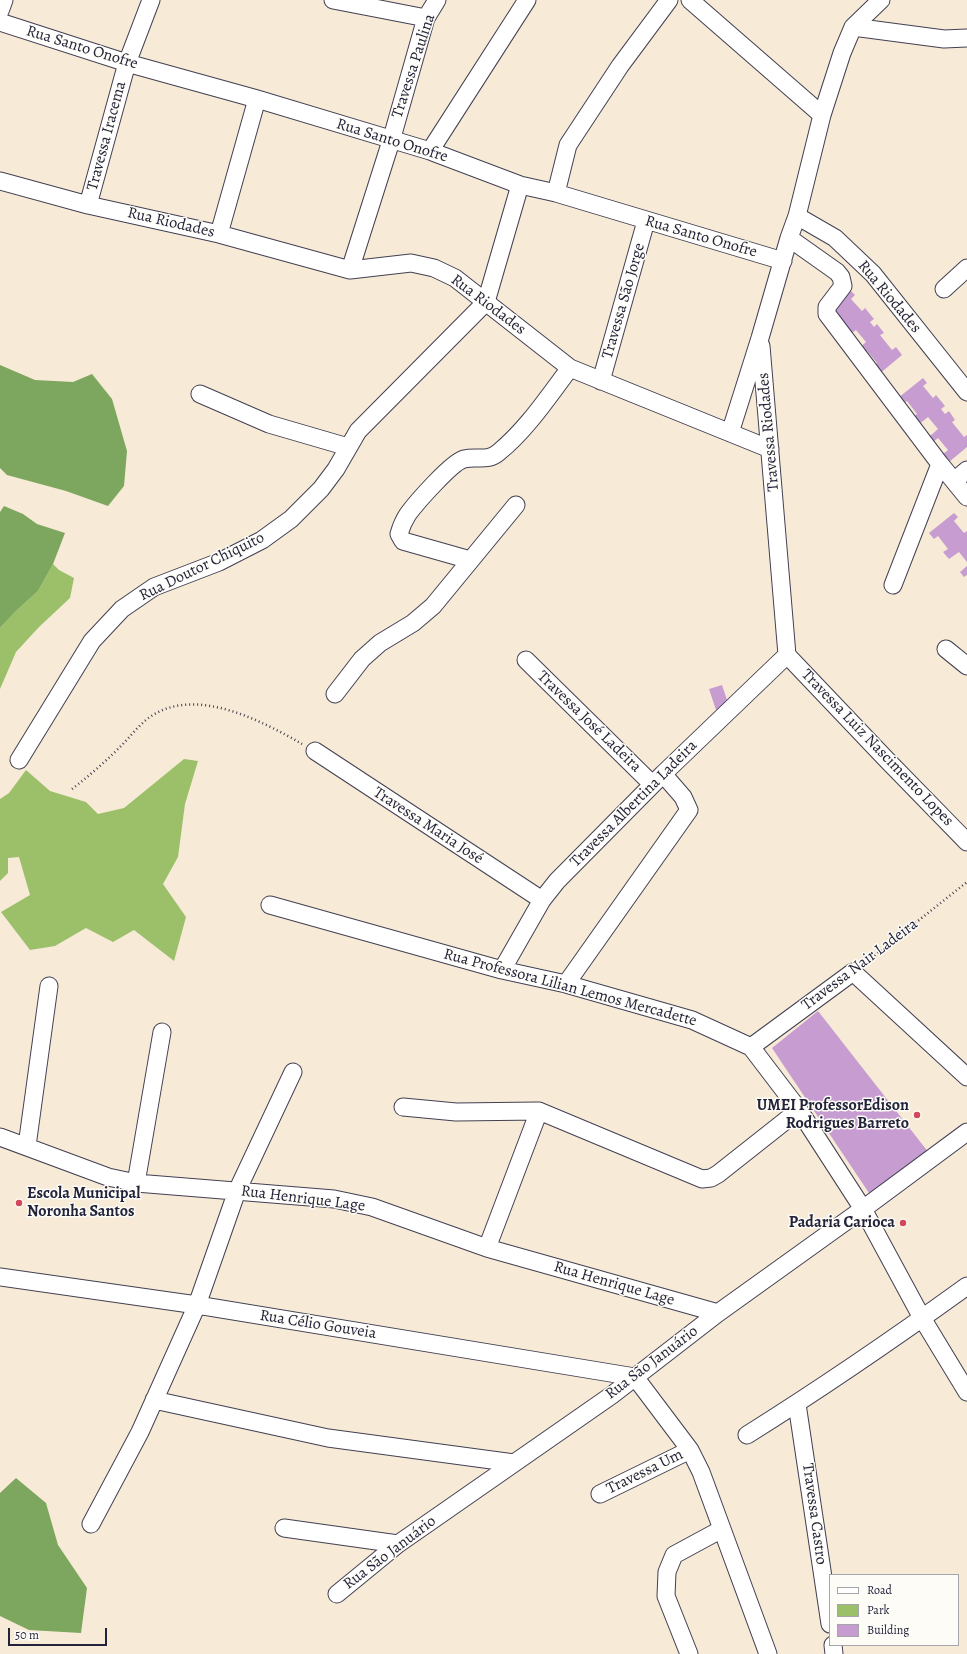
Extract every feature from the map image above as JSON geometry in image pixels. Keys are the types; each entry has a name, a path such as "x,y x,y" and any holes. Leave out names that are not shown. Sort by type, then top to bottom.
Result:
{"street":[{"path":"0,11 4,0"},
{"name":"Travessa Iracema","path":"88,205 127,63 150,0"},
{"path":"333,0 426,18"},
{"name":"Travessa Paulina","path":"350,270 391,141 426,18 437,0"},
{"path":"430,152 527,0"},
{"path":"556,193 568,145 620,66 669,0"},
{"path":"690,0 822,115"},
{"path":"853,27 881,0"},
{"name":"Rua Santo Onofre","path":"0,22 127,63 257,99 430,152 520,184 556,193 784,261"},
{"path":"853,27 944,39 967,38"},
{"name":"Travessa Riodades","path":"787,655 760,338 784,261 789,238 797,216 822,115 842,54 853,27"},
{"path":"218,234 257,99"},
{"name":"Rua Riodades","path":"0,181 88,205 218,234 350,270 411,263 434,268 455,278 570,368 770,449"},
{"path":"486,302 520,184"},
{"name":"Rua Riodades","path":"797,216 835,238 873,274 967,392"},
{"name":"Travessa São Jorge","path":"601,381 646,221"},
{"path":"789,238 837,272 841,277 843,286 827,308 827,314 940,464 967,497"},
{"path":"944,289 967,268"},
{"name":"Rua Doutor Chiquito","path":"19,760 92,641 122,609 154,587 219,562 262,540 291,519 321,489 336,469 358,431 486,302"},
{"path":"730,433 760,338"},
{"path":"470,560 403,541 399,534 401,527 408,514 428,490 456,464 463,459 486,459 499,452 530,420 570,368"},
{"path":"200,394 269,424 348,447"},
{"path":"893,585 940,464"},
{"path":"954,481 967,470"},
{"path":"335,694 362,659 380,643 413,623 433,606 516,505"},
{"path":"946,648 967,666"},
{"name":"Travessa Albertina Ladeira","path":"502,970 542,900 557,881 658,779 787,655"},
{"name":"Travessa Luiz Nascimento Lopes","path":"787,655 967,842"},
{"name":"Travessa José Ladeira","path":"526,660 658,779 683,797 689,810 566,984"},
{"name":"Travessa Maria José","path":"314,751 542,900"},
{"name":"Rua Professora Lilian Lemos Mercadette","path":"270,905 502,970 566,984 692,1020 751,1046 799,1110 864,1209 922,1318 967,1392"},
{"path":"854,972 967,1077"},
{"name":"Travessa Nair Ladeira","path":"751,1046 854,972"},
{"path":"26,1146 49,986"},
{"path":"136,1183 162,1032"},
{"path":"91,1524 140,1432 197,1305 237,1191 293,1072"},
{"path":"403,1107 456,1112 539,1111 702,1179 711,1178 718,1174 799,1110"},
{"path":"487,1248 539,1111"},
{"name":"Rua São Januário","path":"337,1594 398,1544 612,1395 718,1313 864,1209 967,1132"},
{"name":"Rua Henrique Lage","path":"0,1137 108,1177 136,1183 334,1199 372,1207 487,1248 718,1313"},
{"name":"Rua Célio Gouveia","path":"0,1277 197,1305 635,1377"},
{"path":"747,1435 797,1404 967,1286"},
{"path":"635,1377 690,1450 701,1472 768,1654"},
{"path":"154,1400 328,1438 514,1463"},
{"name":"Travessa Castro","path":"797,1404 829,1617"},
{"name":"Travessa Um","path":"600,1494 690,1450"},
{"path":"284,1528 398,1544"},
{"path":"689,1654 666,1596 667,1572 674,1555 722,1529"}],"path":[{"path":"72,789 90,775 120,747 136,729 154,715 173,707 191,704 219,708 246,716 273,728 314,751"},
{"name":"Travessa Nair Ladeira","path":"854,972 967,882"}],"green space":[{"path":"0,365 35,380 73,382 92,374 112,399 127,451 124,486 108,506 66,491 7,475 0,468"},
{"path":"4,506 23,514 37,524 65,533 53,564 38,591 0,628 0,512"},
{"path":"53,564 59,570 74,578 70,598 39,627 16,652 0,689 0,628 38,591"},
{"path":"184,759 198,761 185,804 178,857 163,884 186,917 174,961 134,930 113,942 86,928 55,946 30,950 1,912 30,895 19,857 8,858 8,873 0,881 0,799 9,793 26,770 50,791 86,802 98,814 124,808"},
{"path":"16,1478 46,1503 58,1545 87,1588 81,1633 29,1630 0,1616 0,1493"}],"building":[{"path":"851,291 855,295 851,299 862,311 865,308 874,319 870,322 874,327 877,324 884,333 880,335 892,350 896,347 902,355 878,375 871,367 877,363 867,351 862,355 857,350 866,342 856,330 846,337 827,311"},
{"path":"923,378 927,383 923,386 933,398 936,395 945,406 941,409 945,414 949,411 955,420 952,422 964,437 967,435 967,447 949,462 943,454 948,450 938,438 933,442 929,437 938,429 928,417 918,425 912,418 917,414 907,401 903,404 898,398"},
{"path":"954,513 958,517 954,521 964,533 967,531 967,562 959,552 949,559 943,552 948,549 938,536 934,539 929,533"},
{"path":"967,566 967,575 964,577 960,572"},
{"path":"722,685 729,706 716,710 709,689"},
{"path":"818,1011 929,1153 871,1196 772,1048"}],"place":[{"name":"UMEI ProfessorEdison Rodrigues Barreto","path":"917,1115"},
{"name":"Escola Municipal Noronha Santos","path":"19,1203"},
{"name":"Padaria Carioca","path":"903,1223"}]}
